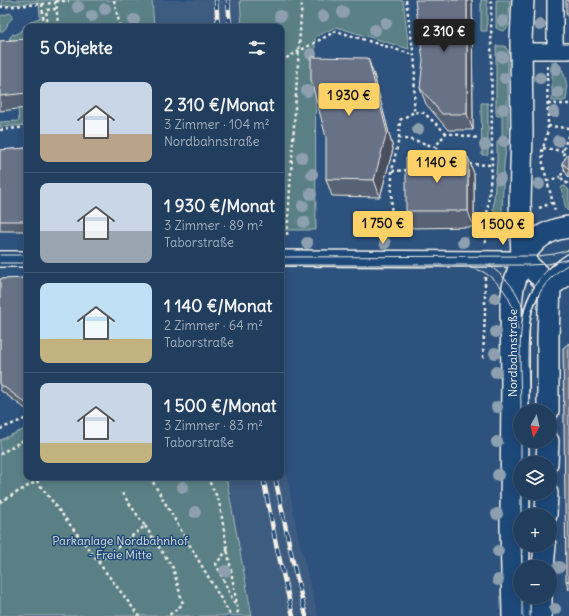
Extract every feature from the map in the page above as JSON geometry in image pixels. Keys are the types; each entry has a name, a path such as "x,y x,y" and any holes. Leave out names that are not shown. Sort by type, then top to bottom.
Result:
{"main road":[{"name":"Nordbahnstraße","path":"513,616 511,526 511,304 513,287 522,259 520,202 522,134 522,0"},
{"path":"548,404 547,283 522,259 531,247 544,235 569,227"},
{"path":"547,283 569,273"},
{"path":"541,604 541,616"}],"street":[{"path":"521,51 562,51 555,0"},
{"path":"284,258 522,259"},
{"path":"0,259 24,259"}],"lane":[{"name":"Nordbahnstraße","path":"525,404 525,342 526,318 528,311 536,291 547,283 552,270 569,258"},
{"path":"526,604 527,616"}],"path":[{"path":"0,7 42,4 69,0"},
{"path":"114,0 119,24"},
{"path":"286,235 302,0"},
{"path":"406,0 415,64 414,112"},
{"path":"486,234 492,165 491,0"},
{"path":"56,1 58,24"},
{"path":"42,4 44,24"},
{"path":"48,24 46,10 56,9"},
{"path":"284,58 336,31 414,55"},
{"path":"540,208 552,204 542,158 548,126 548,104 569,104"},
{"path":"391,234 392,171 399,138 400,120 414,112 424,113 446,134 478,138"},
{"path":"548,126 569,128"},
{"path":"0,130 24,127"},
{"path":"547,180 560,177 568,164 563,151 569,133"},
{"path":"435,147 446,134"},
{"path":"399,138 417,141 435,147 449,158 453,164"},
{"path":"543,148 563,151"},
{"path":"466,164 492,165"},
{"path":"392,171 412,170"},
{"path":"560,177 569,185"},
{"path":"486,229 502,223"},
{"path":"483,358 486,284"},
{"path":"0,428 24,419"},
{"path":"0,454 24,440"},
{"path":"152,480 231,616"},
{"path":"208,480 219,501 238,611 236,616"},
{"path":"0,502 37,481 140,616"},
{"path":"122,493 173,568 183,604 168,616"},
{"path":"98,562 145,526"},
{"path":"228,549 216,564 238,611"}],"shaded area":[{"path":"152,0 240,0 242,24 154,24"},
{"path":"284,459 297,531 318,616 252,616 227,480 284,480"}],"green space":[{"path":"1,0 152,0 154,24 28,24 40,18 39,2 2,6"},
{"path":"240,0 403,0 409,49 336,27 315,37 316,230 284,230 284,24 242,24"},
{"path":"481,0 487,0 487,31 481,31"},
{"path":"496,0 510,0 508,27 504,31 496,28"},
{"path":"10,13 13,17 4,30 0,32 0,16"},
{"path":"24,29 24,52 9,42 10,37 13,34 15,35"},
{"path":"496,46 505,46 508,51 508,133 504,165 502,212 494,211 493,209 497,142 502,141 502,116 497,116 496,113"},
{"path":"557,62 562,70 567,85 567,95 566,100 564,101 552,101 552,63"},
{"path":"481,103 488,103 488,155 482,155"},
{"path":"24,108 24,125 0,127 0,122 19,121 18,109"},
{"path":"563,186 569,190 568,211 566,209 561,188"},
{"name":"Parkanlage Nordbahnhof - Freie Mitte","path":"24,429 24,480 227,480 252,616 0,616 0,440"}],"building":[{"path":"415,0 467,0 467,114 442,114 420,88 423,60"},
{"path":"566,0 569,0 569,13 566,13"},
{"path":"24,39 24,93 0,96 0,41"},
{"path":"311,57 368,58 387,132 374,180 326,179 326,137 311,80"},
{"path":"24,148 24,221 0,221 0,150"},
{"path":"569,153 569,169 562,163"},
{"path":"468,157 468,211 406,211 406,158"},
{"path":"24,278 24,402 0,384 0,279"},
{"path":"569,343 569,581 566,581 563,348"}],"tram line":[{"path":"284,257 538,256 569,250"},
{"path":"0,255 24,255"},
{"path":"284,265 528,265 548,264 569,259"},
{"path":"0,263 24,263"},
{"path":"521,404 520,347 522,320 525,307 536,284 556,263"},
{"path":"487,264 500,274 515,291 524,312"},
{"path":"529,404 528,347 534,306 546,283 556,273 569,264"},
{"path":"470,268 480,270 485,273 504,291 512,305 518,330"},
{"path":"521,448 521,456"},
{"path":"529,448 529,456"},
{"path":"521,500 521,508"},
{"path":"530,500 530,508"},
{"path":"521,552 522,560"},
{"path":"530,552 530,560"},
{"path":"522,604 522,616"},
{"path":"530,604 530,616"}],"railway":[{"path":"216,0 218,24"},
{"path":"228,0 230,24"},
{"path":"264,480 276,544 293,616"},
{"path":"276,480 306,616"}]}
